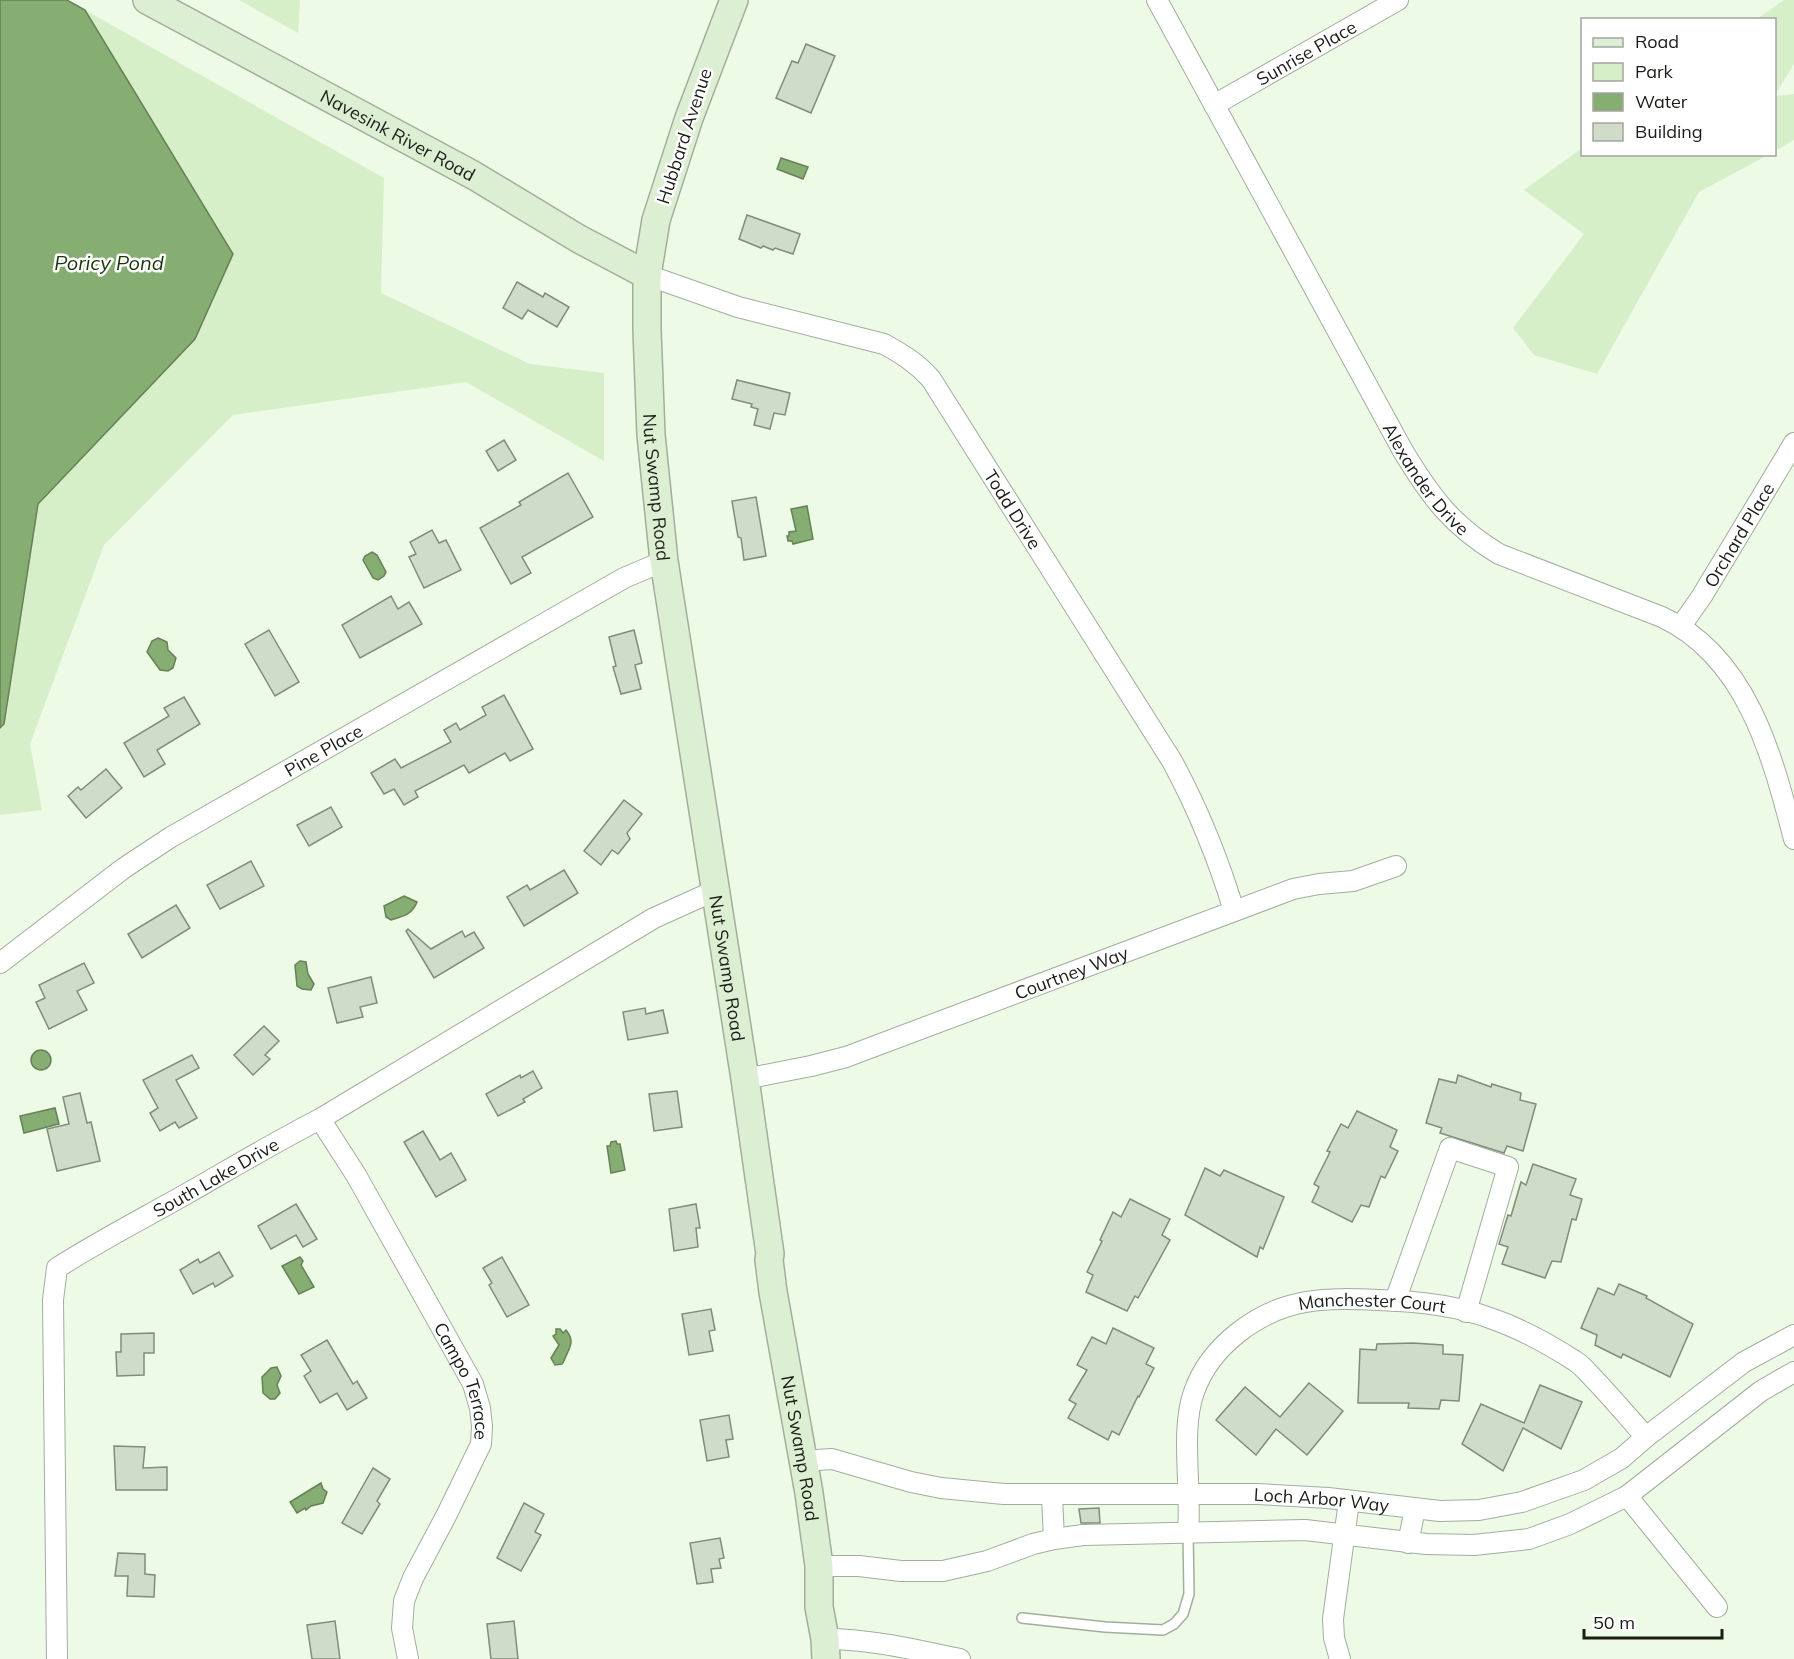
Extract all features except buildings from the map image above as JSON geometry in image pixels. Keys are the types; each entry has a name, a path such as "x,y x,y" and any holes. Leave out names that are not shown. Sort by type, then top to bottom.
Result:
{"main road":[{"name":"Navesink River Road","path":"147,0 473,175 579,239 647,275"},
{"name":"Hubbard Avenue","path":"647,275 656,220 689,118 734,0"},
{"name":"Nut Swamp Road","path":"647,275 651,435 664,561 745,1079 770,1254 773,1292 809,1492 819,1566 819,1607 826,1649"}],"street":[{"name":"Alexander Drive","path":"1157,0 1403,451 1426,489 1440,507 1466,532 1499,554 1681,626 1698,639 1721,663 1748,704 1774,765 1794,839"},
{"name":"Sunrise Place","path":"1214,105 1398,0"},
{"name":"Todd Drive","path":"647,275 738,307 884,344 904,354 921,367 931,379 1172,761 1202,820 1234,911"},
{"name":"Orchard Place","path":"1681,626 1702,596 1794,443"},
{"name":"Pine Place","path":"0,963 124,868 171,837 624,578 664,561"},
{"name":"Courtney Way","path":"745,1079 846,1057 1293,889 1353,881 1396,866"},
{"name":"South Lake Drive","path":"57,1659 54,1300 57,1268 277,1141 320,1119 654,918 714,891"},
{"name":"Campo Terrace","path":"320,1119 356,1175 473,1384 480,1408 482,1426 479,1450 413,1578 404,1601 402,1628 408,1659"},
{"path":"1395,1301 1450,1149 1508,1167 1466,1312"},
{"name":"Manchester Court","path":"1188,1532 1190,1513 1187,1446 1192,1398 1204,1372 1231,1340 1255,1321 1272,1312 1297,1304 1345,1299 1395,1301 1444,1306 1489,1318 1577,1362 1646,1437"},
{"name":"Loch Arbor Way","path":"802,1461 832,1459 911,1482 941,1488 1004,1494 1052,1496 1257,1494 1440,1511 1479,1510 1542,1496 1584,1480 1622,1458 1744,1362 1794,1335"},
{"name":"Loch Arbor Way","path":"819,1566 943,1571 987,1561 1033,1544 1083,1535 1295,1530 1408,1543 1474,1545 1529,1539 1580,1520 1627,1496 1761,1391 1794,1372"},
{"path":"1696,1400 1716,1425"},
{"path":"1052,1496 1054,1539"},
{"path":"1627,1496 1717,1607"},
{"path":"1340,1659 1334,1638 1333,1619 1349,1501"},
{"path":"1408,1543 1415,1509"},
{"path":"826,1649 846,1639 885,1644 960,1659"}],"lane":[{"path":"1022,1618 1105,1627 1163,1630 1174,1624 1183,1614 1189,1594 1188,1532"}],"green space":[{"path":"239,0 300,0 298,33"},
{"path":"1784,0 1794,0 1794,64 1776,93 1776,18 1758,18"},
{"path":"85,10 384,178 381,293 530,364 604,373 604,461 466,382 233,415 104,545 30,744 42,810 0,815 0,728 4,724 38,504 195,339 233,255"},
{"path":"1794,94 1794,140 1776,150 1776,96"},
{"path":"1581,149 1581,156 1766,156 1699,192 1597,374 1534,355 1513,328 1584,234 1524,190"}],"water":[{"name":"Poricy Pond","path":"0,0 67,0 85,10 233,254 195,339 38,504 4,724 0,728"},
{"path":"781,158 808,167 803,179 777,169"},
{"path":"807,506 813,539 793,544 792,541 788,541 787,536 789,532 796,531 791,509"},
{"path":"372,552 377,555 386,572 378,580 373,578 363,560"},
{"path":"158,638 167,642 168,650 176,658 173,668 168,671 160,670 147,652 152,641"},
{"path":"404,896 417,902 413,910 391,920 386,917 384,906"},
{"path":"300,961 306,962 308,974 314,984 311,990 297,986 295,965"},
{"path":"37,1050 45,1050 51,1056 51,1064 45,1070 37,1070 31,1064 31,1056"},
{"path":"55,1108 59,1124 24,1133 20,1116"},
{"path":"616,1141 620,1144 625,1170 611,1173 607,1146"},
{"path":"300,1257 303,1261 301,1265 314,1287 299,1294 282,1266"},
{"path":"556,1329 560,1329 563,1333 566,1330 571,1342 563,1363 555,1365 551,1358 559,1345 553,1336 556,1334"},
{"path":"277,1367 281,1376 277,1385 280,1393 275,1399 270,1399 263,1393 262,1377 271,1368"},
{"path":"321,1483 327,1492 323,1503 297,1513 290,1502"}]}
